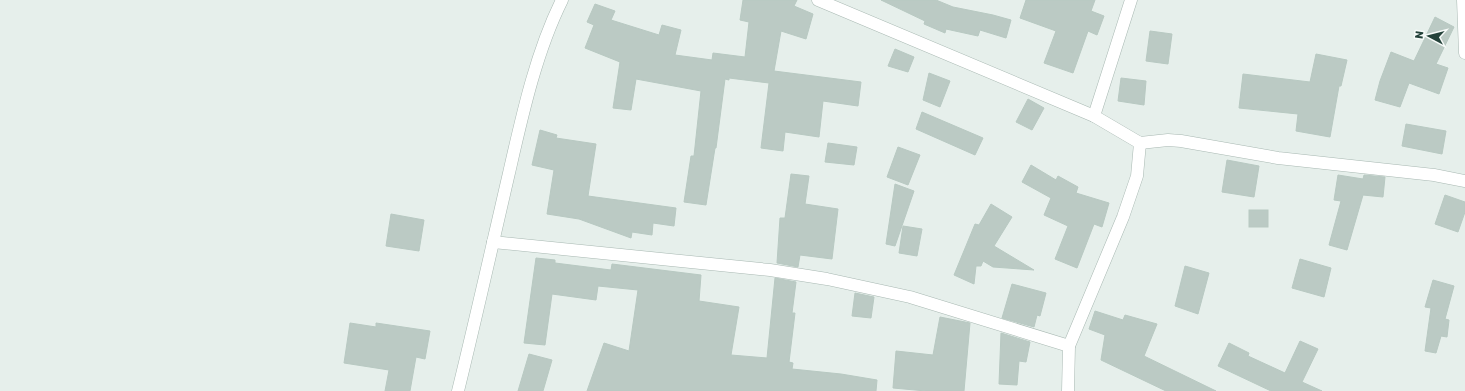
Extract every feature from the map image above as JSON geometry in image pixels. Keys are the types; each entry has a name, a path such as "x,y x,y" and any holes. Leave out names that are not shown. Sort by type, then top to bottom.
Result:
{"street":[{"path":"458,391 482,294 492,242 521,121 538,62 562,0"},
{"path":"818,0 1094,116 1140,143 1168,140 1181,141 1278,158 1434,174 1465,181"},
{"path":"1094,116 1131,0"},
{"path":"1463,0 1465,52"},
{"path":"1068,391 1069,346 1123,217 1137,176 1140,143"},
{"path":"492,242 770,270 835,280 910,296 1069,346"}],"building":[{"path":"743,0 797,0 794,6 813,14 806,39 781,31 774,71 861,82 858,106 823,101 819,137 785,132 783,151 761,148 769,83 729,78 729,80 725,79 716,148 706,205 684,202 691,156 694,156 701,91 636,79 631,110 613,108 620,62 585,48 594,25 587,22 595,4 615,11 611,20 659,35 662,25 681,30 675,55 712,60 713,53 745,57 749,22 740,20"},
{"path":"881,0 936,0 953,7 1011,20 1006,38 980,30 978,36 946,29 945,33 924,24 925,21"},
{"path":"1026,0 1095,0 1091,11 1104,16 1097,35 1088,31 1073,73 1044,63 1056,31 1020,18"},
{"path":"1435,17 1454,27 1436,64 1448,68 1439,94 1409,83 1400,107 1375,100 1380,81 1391,52 1414,61"},
{"path":"1150,31 1172,34 1168,64 1146,61"},
{"path":"895,49 914,57 908,72 888,66"},
{"path":"1316,54 1347,60 1341,86 1339,86 1330,137 1296,131 1298,114 1239,108 1243,74 1310,82"},
{"path":"929,73 950,81 940,107 923,100"},
{"path":"1121,78 1146,81 1144,105 1118,101"},
{"path":"1028,99 1044,108 1032,130 1016,122"},
{"path":"922,112 983,138 975,155 916,129"},
{"path":"1406,124 1446,131 1442,154 1402,146"},
{"path":"540,130 557,135 556,138 596,144 588,196 676,208 674,226 653,223 652,235 632,232 631,238 579,219 547,214 554,170 532,165"},
{"path":"828,143 857,147 854,165 825,162"},
{"path":"898,147 920,155 908,185 887,177"},
{"path":"1227,160 1259,166 1254,197 1222,192"},
{"path":"1031,165 1056,180 1058,176 1078,187 1076,193 1109,203 1102,227 1094,224 1077,268 1055,259 1068,226 1044,215 1051,198 1022,182"},
{"path":"791,174 809,176 805,204 838,209 832,259 800,255 798,267 777,263 780,218 785,218"},
{"path":"1338,175 1363,179 1364,175 1385,177 1383,197 1363,195 1347,250 1329,245 1341,201 1334,200"},
{"path":"895,184 914,191 895,246 886,244"},
{"path":"1445,195 1465,202 1465,212 1458,232 1435,224"},
{"path":"991,204 1012,217 994,246 1034,270 993,267 983,261 981,266 976,266 974,284 954,275 975,224 979,225"},
{"path":"1249,210 1268,210 1268,227 1249,227"},
{"path":"391,214 424,220 419,251 386,246"},
{"path":"903,226 922,229 917,256 899,253"},
{"path":"536,258 555,260 555,263 611,270 612,264 701,275 699,301 739,307 731,355 767,358 775,278 796,282 792,313 795,313 789,362 793,363 792,369 841,374 877,380 876,391 587,391 604,343 629,351 638,290 598,286 596,300 552,294 545,345 524,343"},
{"path":"1300,259 1331,268 1324,297 1292,288"},
{"path":"1185,266 1209,273 1198,314 1175,306"},
{"path":"1433,280 1454,286 1445,319 1449,320 1447,337 1441,336 1436,353 1425,351 1431,308 1425,307"},
{"path":"1012,284 1046,293 1040,316 1037,315 1034,327 1002,318"},
{"path":"855,293 874,297 871,318 852,316"},
{"path":"1095,311 1123,320 1125,315 1157,324 1144,356 1216,391 1166,391 1101,360 1105,335 1089,329"},
{"path":"940,317 970,323 964,391 926,391 893,388 896,351 933,355"},
{"path":"350,323 376,327 376,323 430,331 425,359 416,357 410,391 385,391 389,370 344,363"},
{"path":"1001,333 1030,342 1026,362 1019,361 1017,385 999,384"},
{"path":"1300,341 1318,349 1302,382 1322,391 1271,391 1218,366 1229,343 1249,353 1248,356 1285,373"},
{"path":"529,354 552,360 543,391 518,391"}]}
